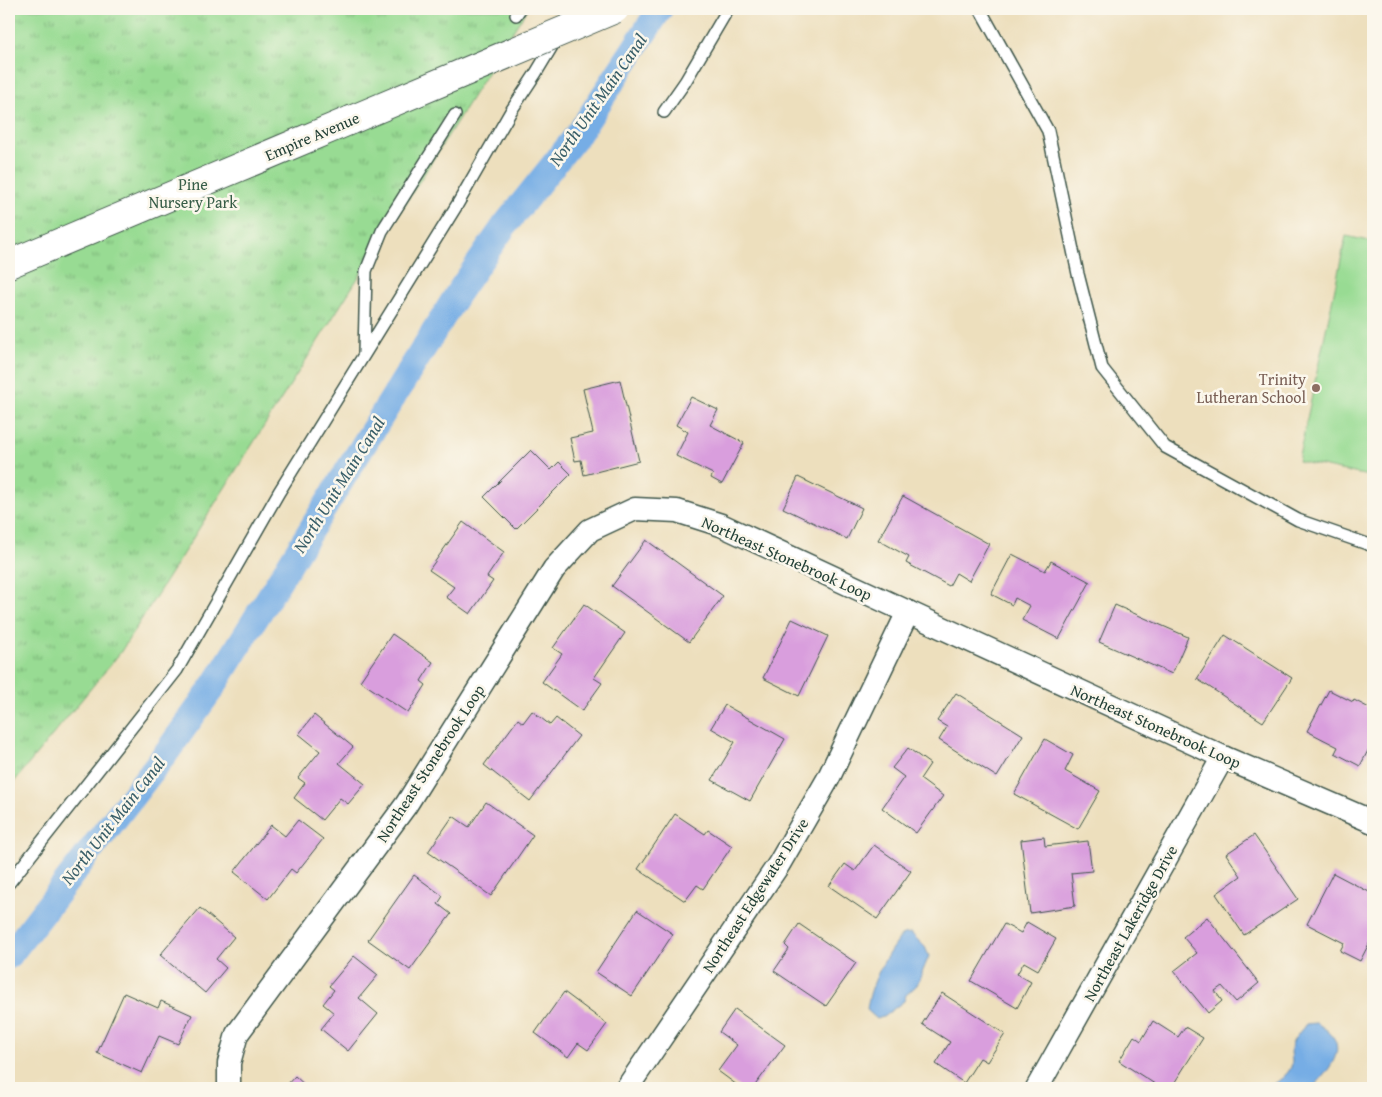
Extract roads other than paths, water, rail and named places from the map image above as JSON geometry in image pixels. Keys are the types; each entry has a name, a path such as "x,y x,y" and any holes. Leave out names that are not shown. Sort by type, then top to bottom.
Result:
{"highway":[{"name":"Empire Avenue","path":"9,264 615,9"}],"street":[{"name":"Northeast Stonebrook Loop","path":"230,1088 230,1063 237,1034 406,805 554,569 590,530 635,508 677,511 722,525 1224,757 1373,822"},
{"name":"Northeast Edgewater Drive","path":"627,1088 779,864 828,779 908,612"},
{"name":"Northeast Lakeridge Drive","path":"1037,1088 1224,757"}],"lane":[{"path":"664,112 685,82 728,9"},
{"path":"980,9 1048,131 1078,274 1102,368 1165,448 1298,520 1373,546"},
{"path":"9,883 177,670 279,492 457,205 511,111 569,17"},
{"path":"364,355 366,271 382,231 455,115"}],"water":[{"path":"911,933 925,947 929,956 917,985 906,995 904,1001 883,1017 877,1019 867,1010 875,980 897,941 903,934"},
{"path":"1316,1023 1334,1038 1337,1046 1336,1054 1327,1071 1313,1088 1267,1088 1275,1084 1289,1071 1292,1063 1291,1046 1293,1041 1306,1024"}],"waterway":[{"name":"North Unit Main Canal","path":"9,956 169,749 213,687 458,293 505,225 579,133 660,9"}],"place":[{"name":"Trinity Lutheran School","path":"1316,388"}],"park label":[{"name":"Pine Nursery Park","path":"193,193"}]}
